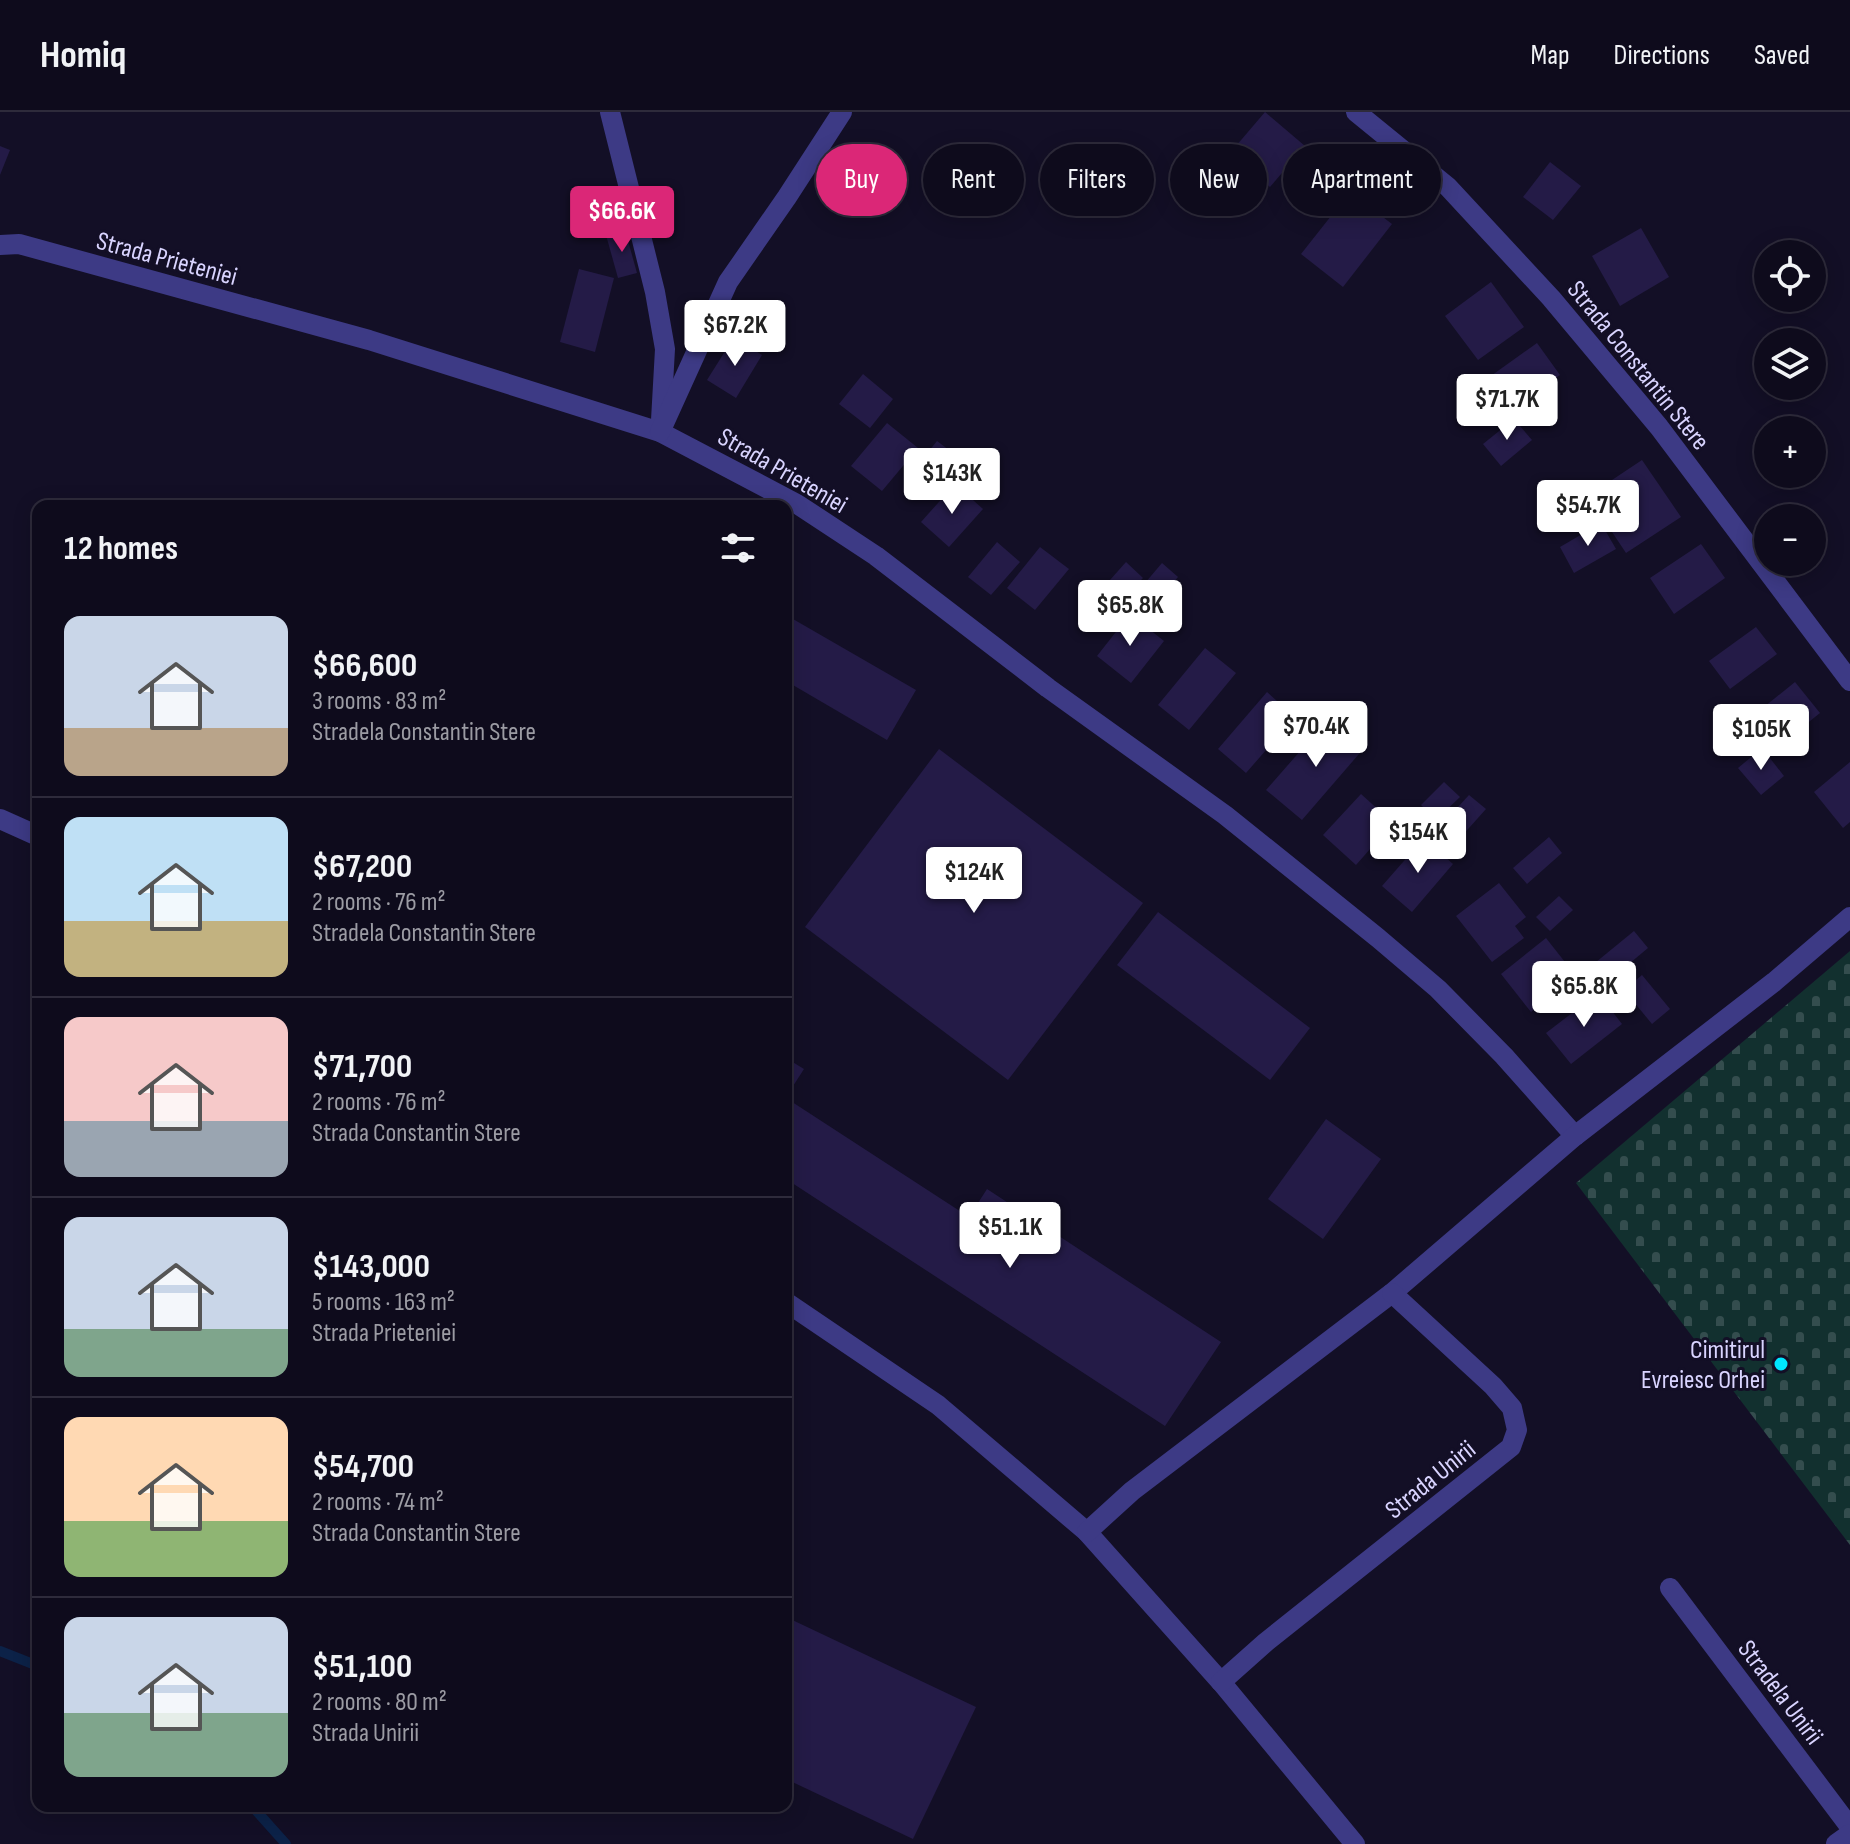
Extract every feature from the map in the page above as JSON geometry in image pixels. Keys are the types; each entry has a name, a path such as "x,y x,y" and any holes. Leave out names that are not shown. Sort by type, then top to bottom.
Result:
{"street":[{"path":"610,112 655,292 665,349 660,432"},
{"path":"660,432 728,282 842,112"},
{"name":"Strada Constantin Stere","path":"1356,112 1448,187 1551,298 1659,427 1850,681"},
{"name":"Strada Prieteniei","path":"10,245 369,340 660,432 789,500"},
{"name":"Strada Prieteniei","path":"792,501 863,548 1048,688 1225,815 1438,989 1504,1056 1575,1136"},
{"path":"0,819 32,833"},
{"path":"1087,1532 1132,1491 1392,1293 1575,1136 1774,982 1850,917"},
{"name":"Strada Unirii","path":"1221,1682 1266,1642 1511,1447 1517,1430 1512,1408 1493,1386 1392,1293"},
{"path":"792,1306 938,1405 1087,1532 1221,1682 1355,1844"},
{"name":"Stradela Unirii","path":"1670,1588 1850,1827"},
{"path":"1836,1844 1850,1834"}],"green space":[{"name":"Cimitirul Evreiesc Orhei","path":"1850,951 1850,1545 1576,1183"}],"building":[{"path":"1265,112 1303,144 1283,144 1283,172 1270,187 1267,184 1267,144 1238,144"},
{"path":"0,146 10,150 0,175"},
{"path":"1550,162 1581,186 1553,220 1523,197"},
{"path":"1331,216 1382,216 1392,224 1343,287 1301,254"},
{"path":"1641,228 1669,277 1620,306 1592,256"},
{"path":"625,230 637,273 618,278 606,235"},
{"path":"579,269 614,278 595,352 560,342"},
{"path":"1491,282 1524,327 1478,360 1445,316"},
{"path":"734,337 762,355 736,398 707,380"},
{"path":"1537,343 1560,375 1511,411 1488,378"},
{"path":"863,374 893,399 870,428 839,404"},
{"path":"1514,419 1532,440 1501,466 1483,444"},
{"path":"887,423 918,448 882,491 851,466"},
{"path":"937,441 965,462 952,479 924,457"},
{"path":"1642,460 1681,517 1626,553 1588,496"},
{"path":"955,484 983,509 949,547 921,522"},
{"path":"1601,523 1616,549 1574,573 1560,547"},
{"path":"997,542 1020,562 991,595 968,577"},
{"path":"1701,544 1725,578 1674,614 1650,578"},
{"path":"1040,547 1069,569 1035,610 1007,588"},
{"path":"1126,562 1143,578 1119,604 1102,589"},
{"path":"1162,563 1178,577 1150,609 1134,596"},
{"path":"1130,614 1164,641 1131,683 1097,656"},
{"path":"792,618 916,690 887,740 792,685"},
{"path":"1756,627 1777,654 1730,689 1709,661"},
{"path":"1205,648 1236,673 1189,730 1158,705"},
{"path":"1795,682 1820,713 1774,750 1749,719"},
{"path":"1267,692 1295,717 1246,773 1218,749"},
{"path":"1330,717 1365,747 1302,820 1266,790"},
{"path":"1762,748 1784,776 1761,795 1738,768"},
{"path":"939,749 1143,903 1008,1080 805,927"},
{"path":"1850,762 1850,822 1843,828 1814,792"},
{"path":"1444,782 1460,797 1436,820 1421,805"},
{"path":"1361,794 1393,823 1356,865 1323,835"},
{"path":"1469,795 1486,809 1452,847 1436,831"},
{"path":"1549,837 1562,853 1527,884 1513,868"},
{"path":"1424,838 1453,864 1412,912 1382,886"},
{"path":"1499,883 1526,917 1515,926 1524,938 1492,962 1456,916"},
{"path":"1559,896 1573,910 1550,931 1536,917"},
{"path":"1158,912 1310,1028 1270,1080 1117,965"},
{"path":"1634,931 1648,948 1594,993 1579,976"},
{"path":"1546,938 1576,976 1531,1012 1501,974"},
{"path":"1642,975 1670,1009 1652,1024 1624,990"},
{"path":"1598,993 1622,1024 1571,1064 1546,1033"},
{"path":"792,1062 804,1069 792,1088"},
{"path":"792,1102 969,1217 987,1189 1221,1342 1165,1426 792,1183"},
{"path":"1326,1119 1381,1159 1323,1239 1268,1199"},
{"path":"792,1620 976,1707 913,1839 792,1782"}],"waterway":[{"path":"0,1651 32,1664"},
{"path":"257,1812 286,1844"}],"place":[{"name":"Cimitirul Evreiesc Orhei","path":"1781,1364"}]}
